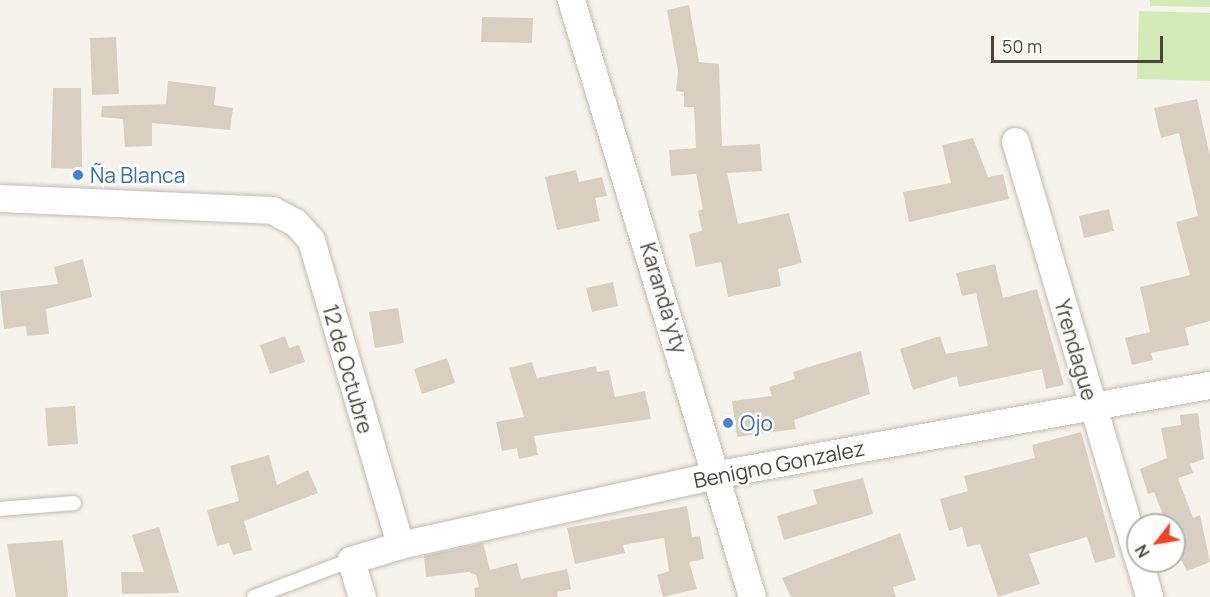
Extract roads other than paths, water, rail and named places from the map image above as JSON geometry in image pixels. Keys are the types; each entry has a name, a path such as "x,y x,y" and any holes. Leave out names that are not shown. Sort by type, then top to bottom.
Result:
{"street":[{"name":"Karanda'yty","path":"571,0 719,474 752,597"},
{"name":"Yrendague","path":"1015,141 1126,519"},
{"name":"12 de Octubre","path":"0,198 272,210 295,222 311,240 400,545"},
{"name":"Benigno Gonzalez","path":"351,560 400,545 719,474 1210,385"},
{"path":"351,560 362,597"},
{"name":"Yrendague","path":"1142,573 1149,597"}],"lane":[{"path":"0,509 74,503"},
{"path":"254,597 351,560"}],"place":[{"name":"Ña Blanca","path":"78,175"},
{"name":"Ojo","path":"728,423"}]}
